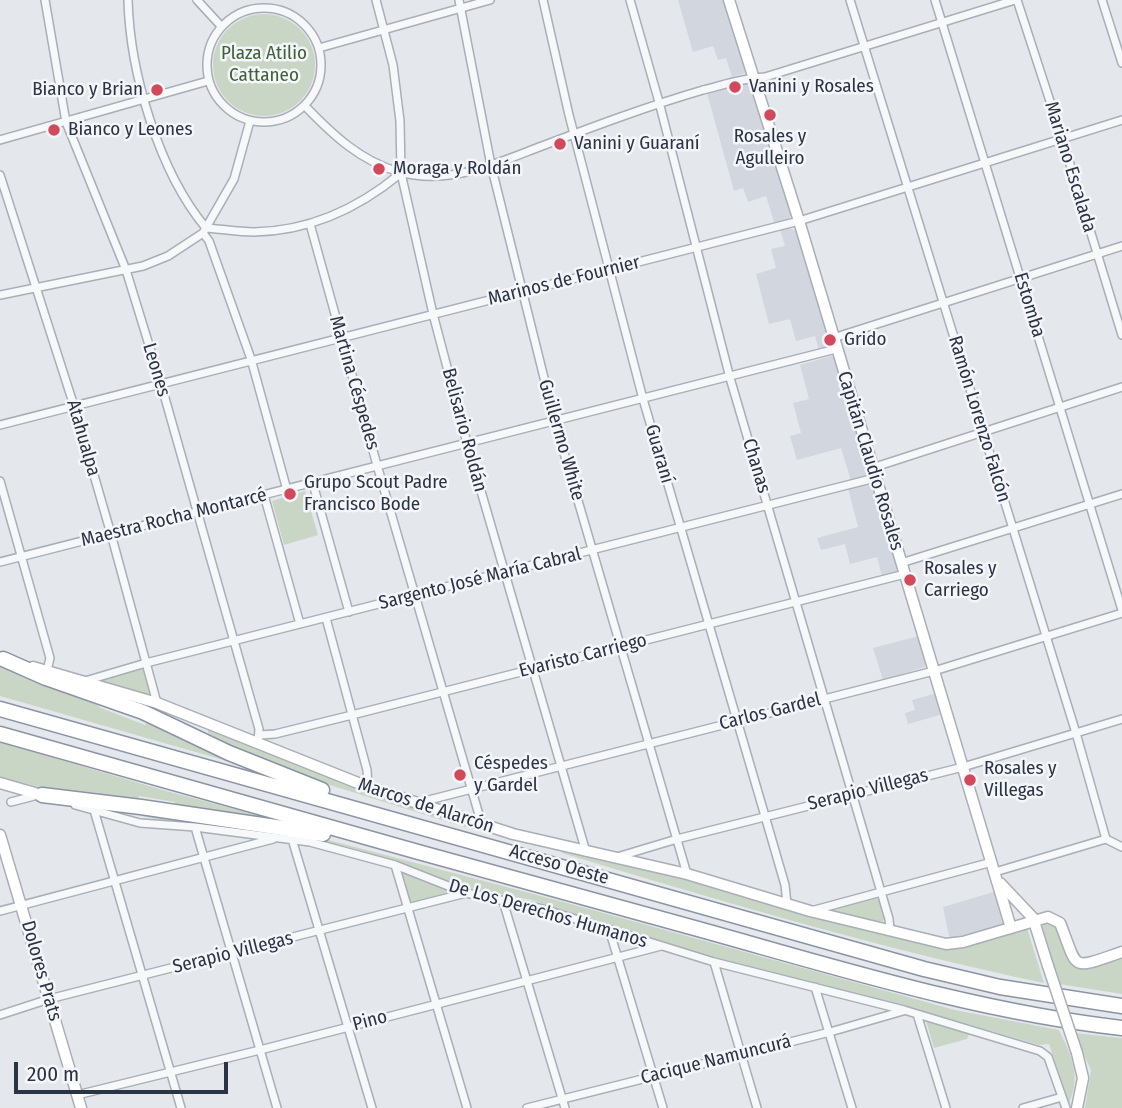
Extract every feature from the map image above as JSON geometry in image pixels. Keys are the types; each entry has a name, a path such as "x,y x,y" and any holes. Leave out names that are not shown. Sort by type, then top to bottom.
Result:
{"highway":[{"path":"1,658 46,678 143,712 229,752 375,813"},
{"name":"Acceso Oeste","path":"0,709 924,969 1000,987 1122,1006"},
{"name":"Acceso Oeste","path":"0,734 369,840 943,996 1019,1013 1122,1028"},
{"path":"41,795 369,840"}],"street":[{"name":"Leones","path":"46,0 66,122 126,270 235,640 259,739"},
{"path":"128,0 134,59 144,99 179,187 209,241 251,359 287,490"},
{"path":"197,0 221,26"},
{"path":"277,9 279,0"},
{"name":"Belisario Roldán","path":"376,0 385,29 398,95 401,173 433,314 467,443 586,852"},
{"path":"319,48 461,4 490,0"},
{"name":"Guaraní","path":"543,0 643,400 785,885 787,904"},
{"name":"Chanas","path":"630,0 698,247 730,378 854,794 890,919 890,929"},
{"name":"Capitán Claudio Rosales","path":"729,0 799,221 1011,928"},
{"name":"Ramón Lorenzo Falcón","path":"850,0 984,431 1106,839"},
{"name":"Estomba","path":"935,0 1122,612"},
{"path":"305,106 360,155 401,173 444,176 461,174 659,102 765,77 1016,0"},
{"name":"Mariano Escalada","path":"1016,0 1062,138 1122,335"},
{"path":"1102,0 1122,63"},
{"name":"Guillermo White","path":"461,4 491,165 555,422 687,874"},
{"path":"262,7 277,9 291,14 313,34 322,63 320,79 305,106 289,117 269,122 250,121 232,113 218,100 208,81 207,53 212,38 233,16 262,7"},
{"path":"0,140 208,81"},
{"name":"Marinos de Fournier","path":"0,425 799,221 1122,120"},
{"path":"0,295 158,261 204,231 234,179 250,121"},
{"path":"204,231 265,231 310,224 335,215 380,189 401,173"},
{"name":"Atahualpa","path":"0,175 74,406 157,703"},
{"name":"Martina Céspedes","path":"310,224 482,825"},
{"name":"Maestra Rocha Montarcé","path":"0,562 730,378 835,344 943,302 1122,246"},
{"name":"Sargento José María Cabral","path":"85,682 146,663 768,505 874,473 984,431 1122,387"},
{"path":"0,481 50,658 47,671"},
{"path":"313,484 349,612"},
{"name":"Evaristo Carriego","path":"259,739 797,602 903,569 1013,529 1122,494"},
{"path":"264,495 300,624"},
{"name":"Carlos Gardel","path":"417,803 934,671 1122,612"},
{"path":"326,618 367,770 368,787"},
{"name":"Marcos de Alarcón","path":"1,658 157,703 259,739 368,787 482,825 687,874 810,911 951,944 1034,921"},
{"name":"Serapio Villegas","path":"614,858 765,816 963,767 1122,719"},
{"name":"De Los Derechos Humanos","path":"0,783 141,823 280,837 395,864 466,893 543,909 714,962 918,1014 1040,1051 1049,1059 1062,1097"},
{"path":"11,802 41,795"},
{"path":"94,810 181,1108"},
{"path":"195,827 277,1108"},
{"name":"Dolores Prats","path":"0,835 81,1108"},
{"path":"0,911 280,837"},
{"path":"292,839 372,1108"},
{"path":"810,911 881,892 995,872 1106,839 1122,847"},
{"path":"395,864 467,1108"},
{"name":"Capitán Claudio Rosales","path":"995,872 1034,921 1083,1078 1077,1108"},
{"name":"Serapio Villegas","path":"0,1015 49,999 466,893"},
{"path":"503,901 565,1108"},
{"path":"1034,921 1048,917 1057,920 1071,956 1078,963 1087,964 1122,952"},
{"path":"608,929 619,957 663,1108"},
{"name":"Pino","path":"77,1095 662,946"},
{"path":"714,962 757,1108"},
{"path":"815,987 852,1108"},
{"name":"Cacique Namuncurá","path":"527,1108 830,1032 904,1010"},
{"path":"918,1014 946,1108"},
{"path":"1023,1108 1062,1097 1066,1108"}],"shaded area":[{"path":"678,0 725,0 745,73 732,77 726,58 718,60 713,46 693,52"},
{"path":"748,81 751,83 791,214 788,221 775,225 766,196 748,202 743,188 734,191 707,93"},
{"path":"788,227 797,232 831,343 827,348 819,350 815,336 796,341 790,319 769,324 756,274 776,268 771,249 785,246 780,229"},
{"path":"831,356 835,358 868,469 866,477 851,481 841,448 797,460 790,436 801,433 793,403 809,399 800,365"},
{"path":"867,483 873,485 899,567 897,572 882,576 877,557 850,564 845,544 821,550 817,538 858,527 848,488"},
{"path":"919,636 927,661 925,667 883,680 873,648"},
{"path":"937,693 943,714 908,724 905,713 915,710 912,700"},
{"path":"997,891 1005,925 950,941 943,907"}],"green space":[{"name":"Plaza Atilio Cattaneo","path":"264,14 284,18 300,29 311,45 315,65 311,85 300,101 284,112 264,116 244,112 228,101 217,85 213,65 217,45 228,29 244,18"},
{"path":"305,491 318,535 284,545 272,501"},
{"path":"0,662 96,700 95,704 101,708 145,725 147,722 247,764 248,767 0,696"},
{"path":"145,667 152,697 99,680"},
{"path":"208,728 414,808 508,838 285,771 249,756 208,733"},
{"path":"0,742 280,821 176,809 175,802 139,796 138,800 43,788 0,777"},
{"path":"129,813 174,815 317,837 955,1010 1059,1030 1068,1049 1075,1075 1073,1093 1069,1103 1049,1044 1039,1045 682,949 532,900 468,889 355,849 307,838 223,825 160,820"},
{"path":"562,850 681,877 947,948 1027,928 1044,983 801,923 562,853"},
{"path":"401,870 454,892 410,903"},
{"path":"876,898 880,900 885,919 882,922 824,911"},
{"path":"1051,923 1058,926 1072,963 1122,956 1122,994 1059,984 1042,924"},
{"path":"926,1021 969,1034 967,1039 934,1048"},
{"path":"1074,1033 1122,1038 1122,1108 1085,1108 1091,1070"}],"place":[{"name":"Vanini y Rosales","path":"735,87"},
{"name":"Bianco y Brian","path":"157,90"},
{"name":"Rosales y Agulleiro","path":"770,115"},
{"name":"Bianco y Leones","path":"54,130"},
{"name":"Vanini y Guaraní","path":"560,144"},
{"name":"Moraga y Roldán","path":"379,169"},
{"name":"Grido","path":"830,340"},
{"name":"Grupo Scout Padre Francisco Bode","path":"290,494"},
{"name":"Rosales y Carriego","path":"910,580"},
{"name":"Céspedes y Gardel","path":"460,775"},
{"name":"Rosales y Villegas","path":"970,780"}]}
